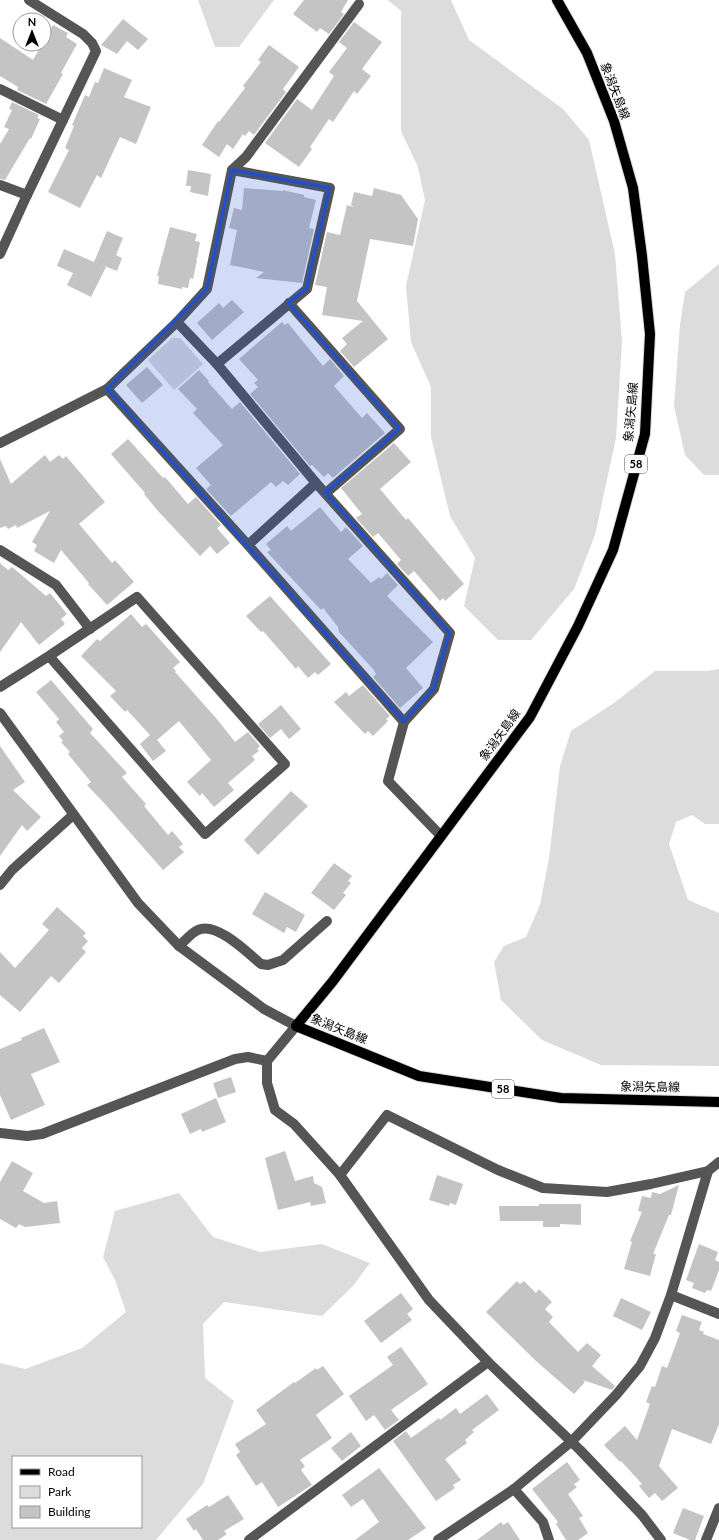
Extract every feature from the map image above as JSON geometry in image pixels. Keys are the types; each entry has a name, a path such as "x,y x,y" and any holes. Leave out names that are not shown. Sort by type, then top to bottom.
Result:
{"main road":[{"name":"象潟矢島線","path":"557,0 587,53 614,121 633,188 650,334 644,434 613,550 578,626 530,717 333,981 296,1026 418,1076 561,1098 719,1102"}],"street":[{"path":"0,254 96,51 92,43 83,34 29,0"},
{"path":"0,443 107,389 177,322 207,289 232,170 246,157 359,4"},
{"path":"0,89 63,120"},
{"path":"217,364 307,289 330,188 232,170"},
{"path":"0,185 27,195"},
{"path":"289,303 400,429 326,493"},
{"path":"177,322 217,364 316,483 450,633 434,689 404,722 388,781 441,836"},
{"path":"107,389 248,545 404,722"},
{"path":"248,545 316,483"},
{"path":"0,550 56,585 90,629"},
{"path":"0,687 137,597 285,764 205,834 49,656"},
{"path":"0,713 138,903 179,946 264,1009 296,1026 267,1061 266,1083 276,1110 294,1124 340,1175 429,1300 488,1362 572,1441 642,1515 661,1540"},
{"path":"0,885 12,870 73,815"},
{"path":"179,946 198,929 210,928 221,932 261,964 268,965 283,960 327,921"},
{"path":"0,1134 27,1136 42,1134 235,1059 248,1057 267,1061"},
{"path":"340,1175 387,1115 498,1170 543,1188 607,1192 708,1171 719,1162"},
{"path":"438,1540 514,1489 572,1441 616,1395 640,1366 655,1338 671,1295 708,1171"},
{"path":"671,1295 719,1314"},
{"path":"249,1540 488,1362"},
{"path":"514,1489 542,1522 549,1540"},
{"path":"706,1540 719,1508"}],"highlighted area":[{"path":"232,170 330,188 307,289 289,303 400,429 326,493 450,633 434,689 404,722 107,389 207,289"}],"green space":[{"path":"198,0 274,0 239,47 215,47"},
{"path":"388,0 451,0 469,40 563,109 589,140 615,254 622,342 616,438 595,535 574,589 531,640 498,640 464,606 475,558 450,516 431,437 431,387 411,342 406,286 425,200 418,167 401,131 401,11"},
{"path":"719,264 719,475 704,475 685,455 674,406 680,325 685,292"},
{"path":"172,338 180,338 203,364 174,390 148,360"},
{"path":"719,669 719,824 705,824 692,815 676,822 669,844 688,900 719,913 719,1066 601,1065 542,1040 501,1000 494,962 504,946 526,937 540,905 549,858 560,766 571,731 614,703 655,671 707,671"},
{"path":"179,1193 213,1237 260,1252 322,1244 370,1263 353,1286 322,1316 224,1302 203,1324 205,1378 234,1401 203,1484 156,1540 0,1540 0,1363 25,1369 82,1348 126,1312 115,1280 103,1257 115,1211"}],"building":[{"path":"304,0 348,0 341,12 344,14 329,34 320,28 317,32 293,14"},
{"path":"123,19 148,39 138,50 127,41 117,54 101,45"},
{"path":"354,22 382,42 362,69 371,76 357,94 354,91 333,122 329,119 310,147 312,149 299,167 265,143 297,99 312,110 334,76 329,72 347,48 339,42"},
{"path":"53,25 68,33 66,37 77,44 61,73 63,74 46,104 17,90 18,87 0,76 0,38 12,46 12,52 21,52 33,60 38,52 52,52"},
{"path":"269,45 299,67 283,89 286,92 254,135 249,131 245,136 243,134 233,149 227,144 219,157 202,145 218,121 219,122 245,88 243,86 261,62 258,60"},
{"path":"104,68 132,80 124,97 151,107 136,144 120,137 101,178 97,175 80,208 48,192 69,150 65,148 74,126 72,125 85,95 89,97 95,82 98,83"},
{"path":"12,102 39,115 37,118 40,119 31,139 30,138 5,180 0,179 0,144 9,129 4,127 12,110 9,109"},
{"path":"188,170 211,174 208,196 190,192 191,186 186,186"},
{"path":"244,188 283,190 304,195 304,197 316,200 309,228 314,229 302,283 256,278 264,272 230,265 237,230 229,228 234,208 242,210"},
{"path":"374,188 401,195 418,219 413,246 370,239 357,301 388,339 354,367 340,351 347,344 342,338 363,321 322,315 327,287 315,285 327,232 340,235 347,205 354,207 351,205 354,192 372,196"},
{"path":"170,227 197,234 195,241 200,242 197,259 195,258 197,260 193,279 190,278 188,288 182,287 182,289 158,284 159,276 157,276"},
{"path":"107,231 123,238 116,255 122,258 117,271 102,265 106,267 91,297 67,285 73,273 57,266 64,249 94,262"},
{"path":"232,300 244,312 212,340 197,323 219,303 223,308"},
{"path":"282,322 285,325 288,323 323,366 330,359 344,376 334,386 362,418 367,413 385,433 333,478 328,473 324,477 312,465 310,466 250,394 258,387 254,383 258,380 239,359"},
{"path":"147,367 163,385 142,403 126,385"},
{"path":"199,370 232,409 240,402 300,474 288,485 283,481 276,487 271,482 231,516 206,489 211,485 196,468 223,445 193,413 197,409 178,389"},
{"path":"128,439 163,478 165,477 188,504 196,497 221,525 217,528 230,543 217,554 210,546 200,556 158,511 144,494 145,493 111,454"},
{"path":"394,443 411,462 380,489 406,520 408,518 464,584 445,601 443,598 440,601 414,571 408,576 397,564 401,560 378,533 373,537 356,518 362,514 341,488"},
{"path":"45,455 50,462 59,455 63,459 66,456 105,502 79,524 112,563 115,560 134,582 107,605 61,550 54,563 34,551 37,545 32,542 50,511 17,528 16,525 8,529 6,526 0,528 0,459 11,484"},
{"path":"320,507 341,532 346,527 363,546 348,559 371,583 379,577 381,579 387,573 398,585 387,596 433,642 406,668 423,688 400,708 373,677 376,674 373,669 339,632 338,627 323,608 321,610 267,552 271,550 266,544 287,526 291,531"},
{"path":"0,563 8,570 12,567 46,596 50,593 67,614 61,619 65,624 39,645 21,622 0,652"},
{"path":"270,596 331,664 318,675 315,672 308,678 298,666 296,669 263,631 261,632 246,616"},
{"path":"131,614 142,627 146,624 180,662 173,668 176,671 175,672 235,742 248,732 260,746 257,749 259,751 252,756 255,760 228,783 234,790 214,807 202,793 200,796 187,782 211,760 179,721 157,740 166,751 153,761 140,744 150,735 127,710 125,712 110,696 116,691 81,656 97,639 100,641"},
{"path":"51,680 93,729 90,733 127,773 122,777 146,804 144,806 168,835 172,831 183,844 179,847 184,852 163,870 87,785 91,782 68,754 70,752 61,742 63,741 59,736 64,732 56,722 59,719 36,692"},
{"path":"363,685 390,716 386,719 388,721 373,736 368,731 365,734 334,702 346,692 349,696"},
{"path":"281,705 301,729 289,739 281,729 270,738 258,724"},
{"path":"0,746 25,782 13,790 41,817 27,831 22,825 0,856"},
{"path":"291,791 308,806 258,855 244,840"},
{"path":"334,863 352,876 348,881 351,883 343,893 346,895 334,910 311,893"},
{"path":"265,892 305,915 296,932 287,927 284,933 252,914"},
{"path":"57,907 86,933 83,936 88,941 82,948 86,952 59,983 51,976 20,1012 0,995 0,952 15,968 49,930 42,924"},
{"path":"44,1028 60,1062 31,1074 45,1105 11,1120 0,1095 0,1049 22,1040 21,1038"},
{"path":"231,1077 236,1092 218,1098 213,1083"},
{"path":"216,1098 226,1122 202,1132 201,1129 190,1134 181,1114"},
{"path":"285,1151 295,1181 313,1176 314,1183 322,1187 326,1203 311,1206 310,1202 278,1210 265,1158"},
{"path":"12,1161 33,1173 23,1191 44,1203 57,1201 60,1223 25,1227 19,1224 16,1228 0,1219 0,1182"},
{"path":"437,1175 463,1184 456,1205 450,1203 449,1206 429,1200"},
{"path":"679,1185 671,1215 669,1215 653,1254 656,1254 650,1276 624,1269 632,1242 630,1241 642,1212 638,1211 642,1196 651,1198 652,1192 660,1194"},
{"path":"539,1204 581,1204 581,1225 560,1224 560,1227 543,1227 543,1221 500,1221 499,1206 539,1206"},
{"path":"699,1244 718,1252 715,1260 719,1262 719,1270 711,1291 707,1290 705,1293 692,1288 694,1283 686,1280"},
{"path":"517,1281 520,1284 524,1281 536,1293 539,1289 552,1302 545,1309 553,1317 549,1322 578,1352 587,1343 601,1355 592,1366 615,1386 612,1390 583,1380 585,1382 574,1394 536,1361 486,1312"},
{"path":"401,1293 413,1309 407,1314 412,1320 381,1343 364,1321"},
{"path":"621,1298 651,1312 642,1330 613,1316"},
{"path":"682,1315 702,1322 699,1330 704,1332 703,1334 719,1340 719,1424 711,1444 672,1429 659,1466 678,1488 662,1501 655,1493 649,1498 639,1486 642,1484 604,1445 625,1426 637,1440 650,1404 646,1402 652,1386 655,1387 662,1366 667,1368 680,1333 676,1331"},
{"path":"401,1347 428,1384 391,1410 399,1420 385,1430 374,1415 366,1421 349,1396 393,1365 387,1357"},
{"path":"323,1366 344,1394 316,1415 332,1438 300,1460 305,1466 301,1470 312,1485 278,1507 262,1482 256,1486 236,1455 240,1452 235,1444 266,1424 256,1410 294,1382 295,1383 316,1368 317,1370"},
{"path":"487,1394 499,1410 472,1430 474,1432 465,1440 467,1443 445,1459 461,1480 453,1485 455,1488 436,1501 393,1441 406,1431 411,1438 456,1408 460,1414"},
{"path":"351,1432 361,1446 342,1461 331,1448"},
{"path":"567,1462 580,1480 574,1484 577,1487 568,1494 583,1516 579,1518 588,1533 578,1540 566,1540 556,1524 558,1522 532,1489"},
{"path":"379,1468 426,1528 408,1540 355,1540 379,1522 363,1499 351,1507 342,1495"},
{"path":"228,1495 244,1519 224,1531 227,1534 218,1540 203,1540 196,1529 194,1531 186,1519 207,1505 209,1507"},
{"path":"683,1508 704,1516 695,1540 690,1540 673,1533"},
{"path":"501,1522 503,1525 508,1522 520,1540 477,1540"}]}
